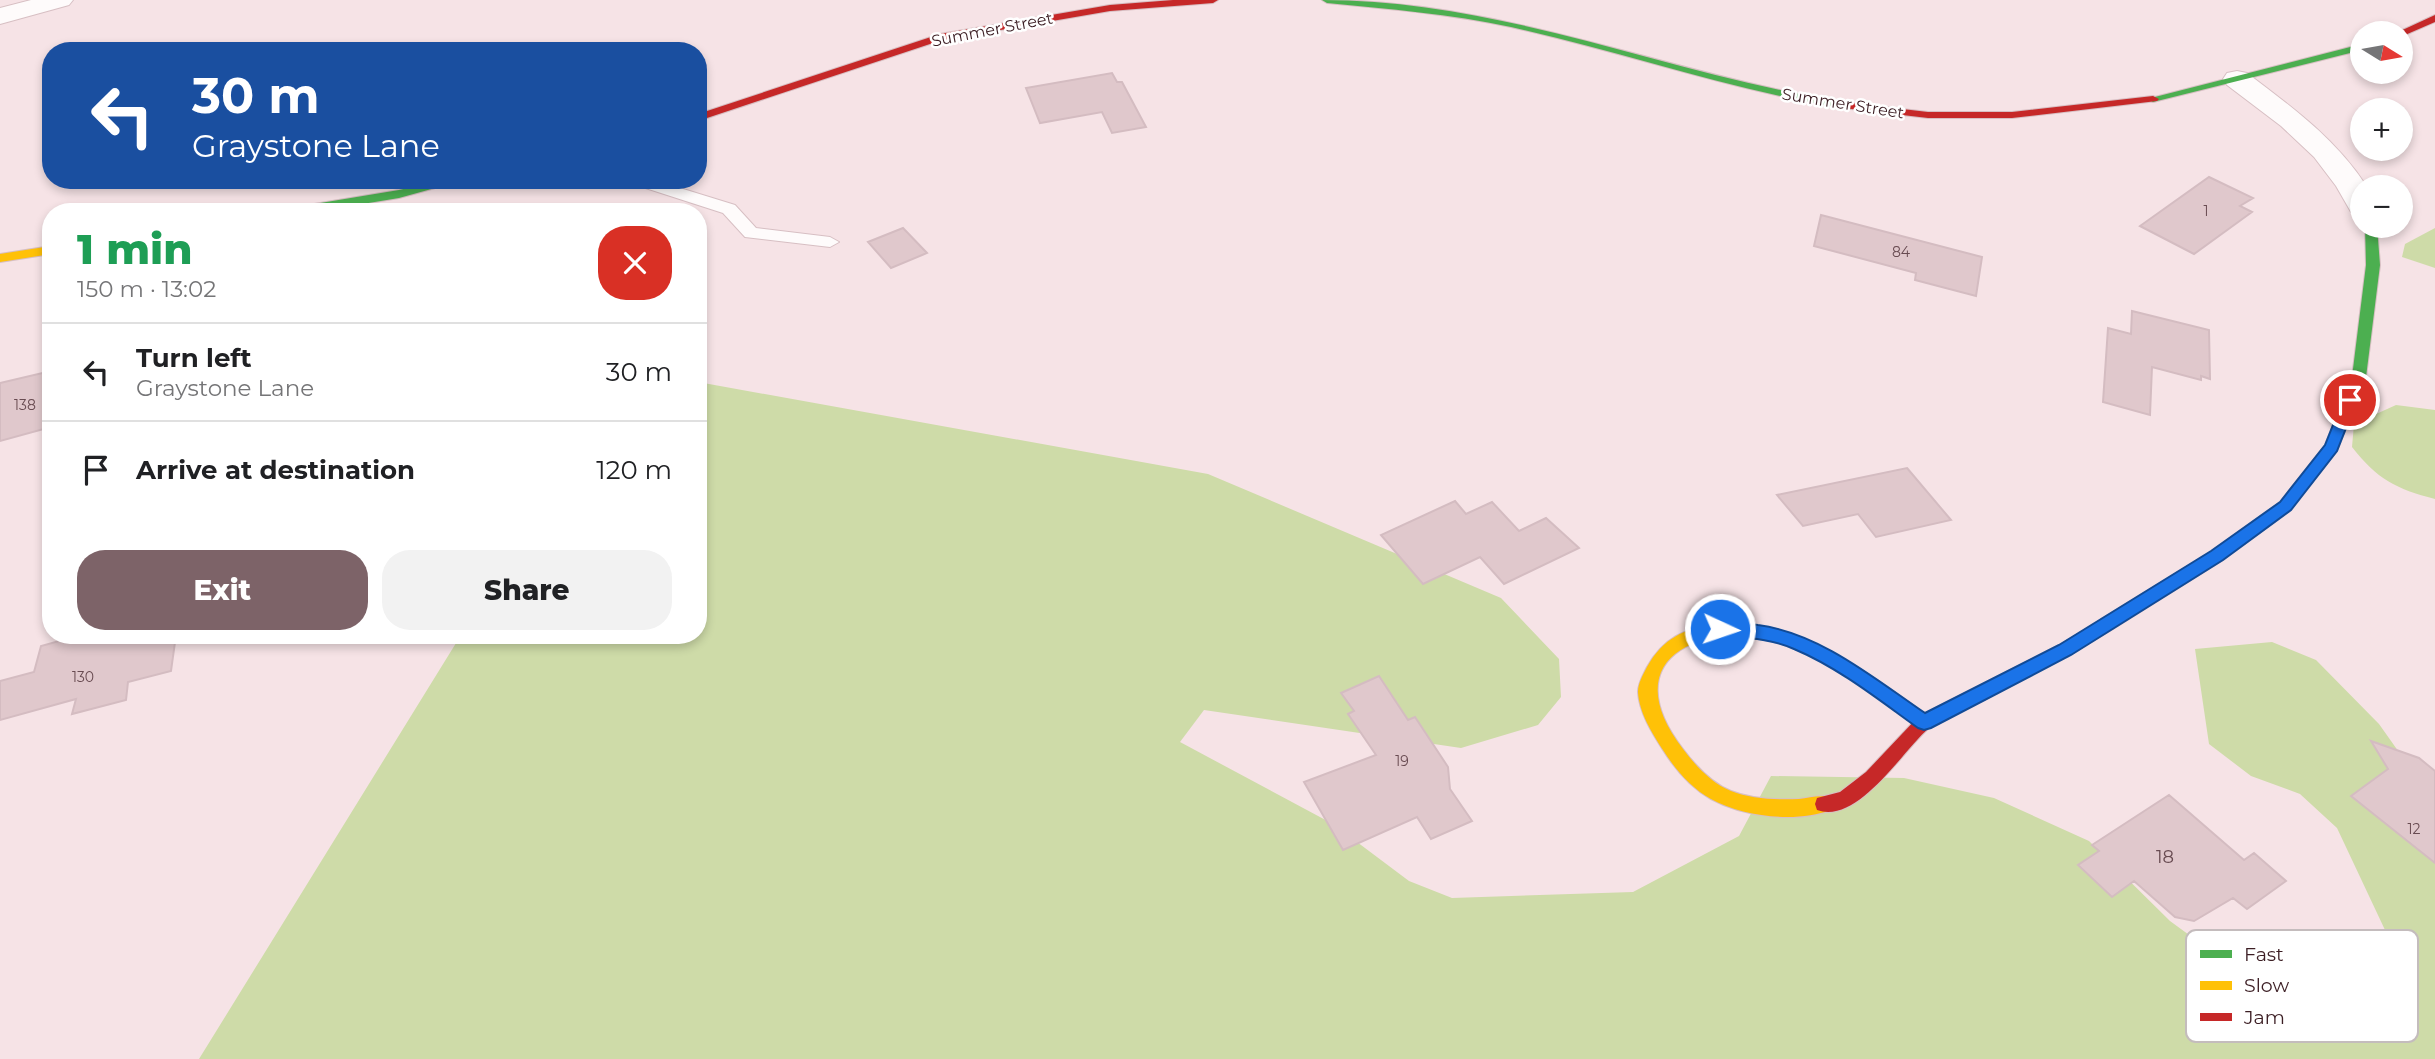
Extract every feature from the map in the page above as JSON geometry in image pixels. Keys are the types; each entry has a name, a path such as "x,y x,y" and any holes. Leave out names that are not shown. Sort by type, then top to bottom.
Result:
{"street":[{"path":"0,16 60,0"},
{"name":"Summer Street","path":"707,115 940,37 1110,8 1213,0"},
{"name":"Summer Street","path":"1327,0 1440,10 1512,24 1773,92 1823,103 1885,111 2012,115 2065,111 2152,99 2350,50"},
{"path":"2413,28 2435,18"},
{"path":"2237,79 2313,136 2350,181"},
{"path":"344,203 420,189"},
{"path":"1924,722 1852,673 1799,643 1760,632 1720,629 1686,637 1658,658 1647,688 1654,720 1675,756 1716,793 1750,804 1807,808 1844,799 1872,778 1924,722 2065,650 2217,556 2285,506 2332,447 2359,377 2373,265 2372,238"},
{"path":"0,258 42,251"}],"lane":[{"path":"665,189 729,209 751,233 830,242"}],"green space":[{"path":"2435,228 2435,268 2402,257 2405,244"},
{"path":"707,384 1208,474 1501,598 1559,659 1561,697 1538,725 1461,748 1204,710 1180,742 1333,824 1409,881 1452,898 1633,892 1739,836 1771,776 1904,778 1994,798 2089,841 2170,921 2186,933 2186,1042 2418,1042 2418,930 2385,930 2337,828 2300,794 2251,776 2209,744 2195,649 2272,642 2316,660 2379,724 2435,803 2435,1059 199,1059 455,644 707,644"},
{"path":"2396,405 2435,410 2435,499 2388,481 2370,467 2352,447 2354,424"}],"building":[{"path":"1112,73 1117,82 1122,82 1146,127 1112,133 1102,112 1040,123 1026,88"},
{"path":"2209,177 2253,198 2240,206 2252,212 2194,254 2140,226"},
{"path":"1821,215 1982,257 1976,296 1915,280 1916,273 1814,246"},
{"path":"903,228 927,253 891,268 868,242"},
{"path":"2132,311 2209,330 2210,379 2201,376 2201,380 2152,367 2150,415 2103,402 2108,328 2131,334"},
{"path":"42,373 42,429 0,441 0,383"},
{"path":"1907,468 1951,520 1876,537 1858,514 1803,526 1777,495"},
{"path":"1455,501 1466,514 1492,502 1519,531 1546,518 1579,548 1504,584 1480,557 1423,584 1381,535"},
{"path":"175,644 171,671 128,682 126,700 72,714 76,699 0,720 0,681 34,672 41,646"},
{"path":"1379,676 1408,720 1415,717 1448,767 1450,789 1472,821 1431,839 1417,817 1343,850 1304,782 1376,755 1348,714 1354,711 1341,693"},
{"path":"2371,741 2419,758 2435,771 2435,863 2351,796 2388,769"},
{"path":"2169,795 2244,860 2254,853 2286,881 2247,909 2233,898 2194,921 2175,917 2134,881 2112,897 2078,865 2099,851 2092,845"}],"traffic: fast":[{"path":"1327,0 1488,19 1554,34 1723,81 1808,100 1851,106"},
{"path":"2153,99 2350,50"},
{"path":"344,203 420,189"},
{"path":"2107,624 2217,556 2285,506 2332,447 2359,377 2373,265 2372,238"}],"traffic: slow":[{"path":"0,258 42,251"},
{"path":"1824,804 1799,807 1753,805 1725,797 1699,780 1667,742 1649,705 1648,684 1663,655 1678,642 1696,634 1716,630 1759,632 1779,637 1830,658 1924,722"}],"traffic: jam":[{"path":"707,115 940,37 1110,8 1213,0"},
{"path":"2413,28 2435,18"},
{"path":"1851,106 1928,115 2012,115 2153,99"},
{"path":"1824,804 1845,799 1872,778 1924,722 2065,650 2107,624"}],"route":[{"path":"1720,629 1760,632 1799,643 1852,673 1924,722 2065,650 2217,556 2285,506 2332,447 2350,400"}]}
